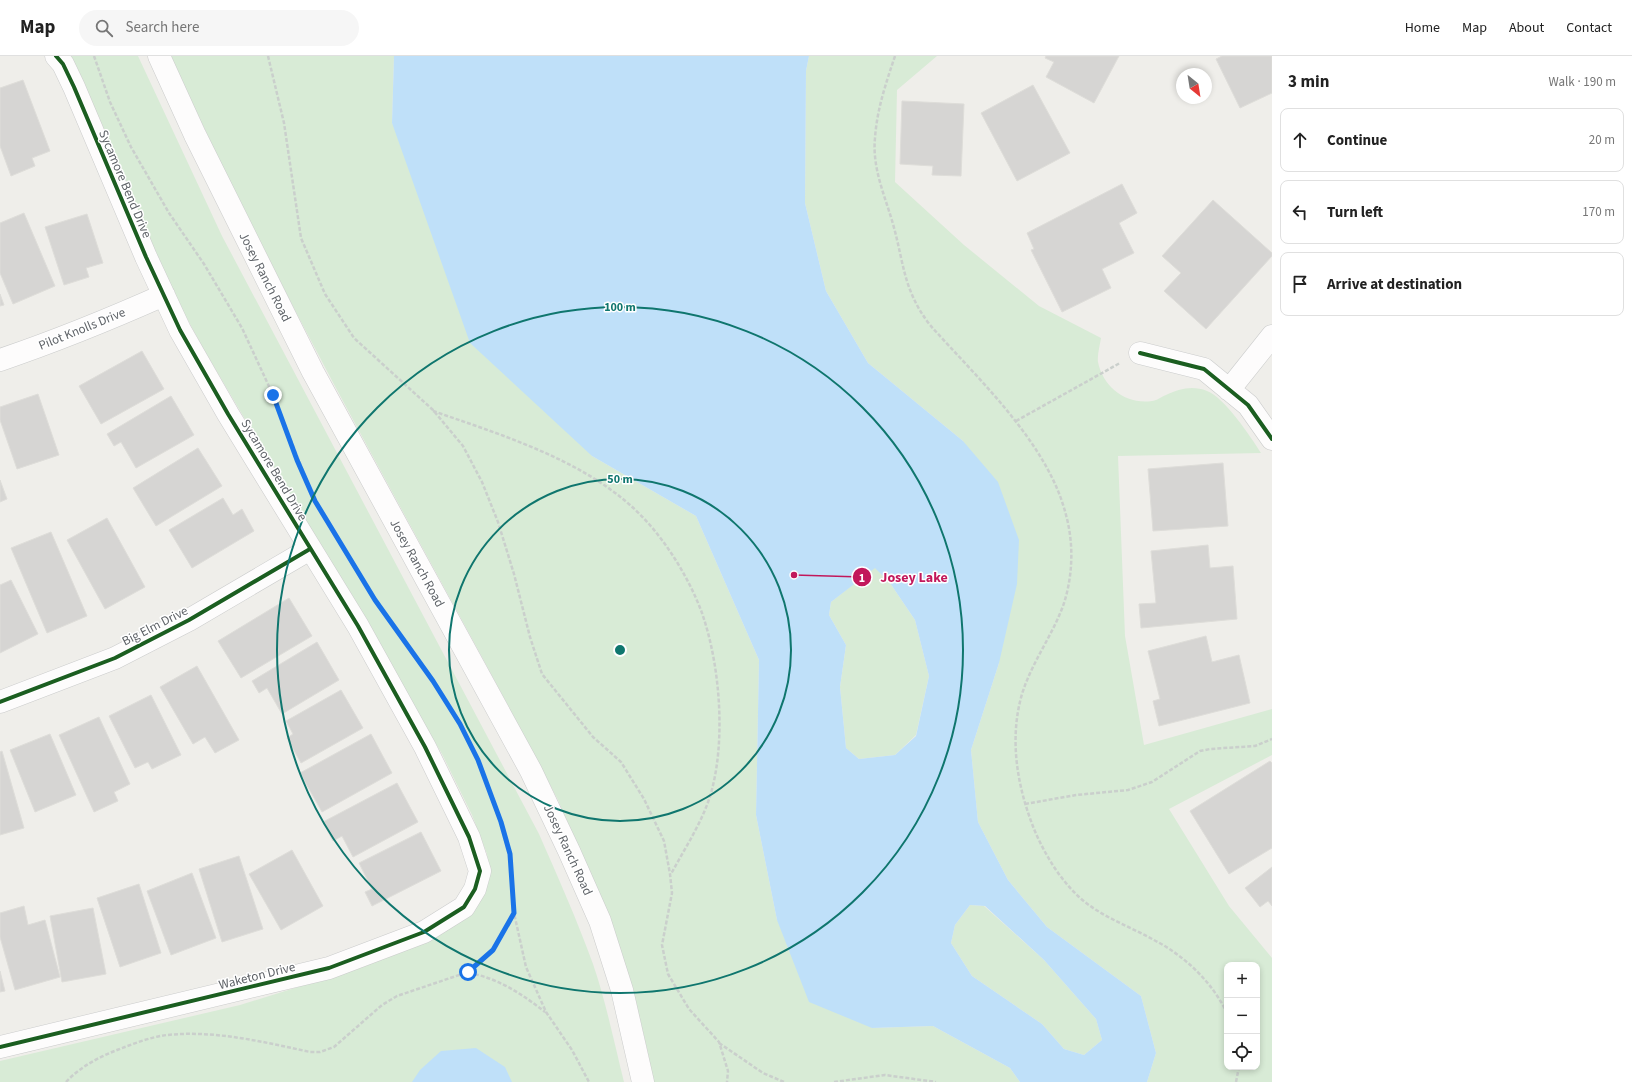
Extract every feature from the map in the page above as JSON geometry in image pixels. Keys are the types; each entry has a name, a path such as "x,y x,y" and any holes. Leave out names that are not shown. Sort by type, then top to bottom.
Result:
{"street":[{"name":"Sycamore Bend Drive","path":"56,56 63,64 74,87 146,257 180,330 228,414 362,633 425,747 469,837 480,871 475,889"},
{"name":"Josey Ranch Road","path":"159,56 195,135 313,372 531,771 569,851 600,921 622,990 643,1082"},
{"name":"Pilot Knolls Drive","path":"0,360 116,317 164,295"},
{"path":"1229,390 1272,336"},
{"path":"1140,353 1204,369 1248,405 1272,439"},
{"name":"Big Elm Drive","path":"0,702 115,658 189,620 310,549"},
{"name":"Waketon Drive","path":"0,1047 329,968 424,932 464,907 475,889"}],"path":[{"path":"94,56 110,102 131,147 169,213 204,264 245,335 273,395 297,460 315,501 375,600 433,681 456,718 478,760 501,822 510,854 514,913 526,967 546,1012 572,1050 589,1082"},
{"path":"268,56 284,123 300,238 326,294 354,338 433,410 463,446 482,482 498,522 514,574 530,637 542,674 593,737 621,762 644,799 664,841 670,874 672,893 662,945 668,974 689,1009 719,1042 763,1073 784,1082"},
{"path":"895,56 880,102 874,139 875,164 894,226 903,270 910,293 917,309 1016,421 1037,451 1055,483 1066,514 1071,542 1071,575 1062,606 1031,669 1022,694 1016,719 1015,743 1017,771 1025,804 1035,831 1055,869 1078,896 1113,920 1155,940 1187,962 1209,984 1224,1008"},
{"path":"1016,421 1140,353"},
{"path":"433,410 501,435 591,477 635,510 662,539 681,571 702,613 712,651 718,699 718,749 711,793 697,824 670,874"},
{"path":"1025,804 1076,795 1128,790 1152,782 1200,751 1256,746 1272,739"},
{"path":"66,1082 73,1074 106,1054 136,1042 167,1035 199,1034 229,1036 310,1052 320,1052 334,1047 382,1005 396,996 468,972 493,950 514,913"},
{"path":"468,972 485,976 502,984 524,996 546,1012"},
{"path":"719,1042 728,1071 728,1082"},
{"path":"1236,1082 1238,1070"},
{"path":"834,1082 885,1075 936,1082"}],"green space":[{"path":"66,56 138,56 222,236 539,834 574,915 598,978 624,1082 0,1082 0,1061 240,1005 298,987 377,959 449,928 489,872 487,854 472,815 442,754 203,348 171,289"},
{"path":"171,56 394,56 392,123 592,456 696,516 759,660 756,815 777,920 872,1028 933,1026 1010,1068 1020,1082 654,1082 641,1023 628,978 584,861 558,800 359,431 261,245"},
{"path":"809,56 937,56 897,90 895,182 964,245 1039,306 1101,338 1098,362 1105,379 1117,392 1133,400 1152,401 1186,388 1196,388 1207,391 1214,395 1229,409 1261,453 1118,456 1125,636 1144,745 1272,709 1272,755 1169,809 1229,906 1272,958 1272,1082 1147,1082 1156,1053 1141,996 1047,927 1008,880 978,822 971,750 999,663 963,441 868,363 826,291 805,203 806,71"},
{"path":"875,567 890,583 915,620 929,676 916,735 895,755 859,759 846,748 840,687 846,645 829,615 831,602"},
{"path":"970,905 984,906 1044,960 1096,1019 1102,1040 1084,1055 1064,1049 1042,1024 972,976 951,943 955,925"}],"water":[{"path":"394,56 809,56 806,71 805,203 826,291 868,363 963,441 998,482 1019,540 1017,584 999,663 971,750 978,822 1008,880 1047,927 1141,996 1156,1053 1147,1082 1020,1082 1010,1068 933,1026 872,1028 809,1002 777,920 756,815 759,660 696,516 592,456 470,343 392,123","holes":["875,568 890,583 915,620 929,676 916,736 895,755 859,759 846,748 840,687 846,645 829,615 831,602","970,905 985,906 1044,960 1096,1019 1102,1040 1084,1055 1064,1049 1042,1024 972,976 951,943 955,925"]},
{"path":"476,1048 505,1067 512,1082 412,1082 420,1070 441,1051"}],"building":[{"path":"1046,56 1119,56 1094,103 1046,77 1054,62 1045,58"},
{"path":"1222,56 1272,56 1272,93 1240,108 1216,59"},
{"path":"23,80 50,151 32,158 35,166 11,176 0,146 0,88"},
{"path":"1033,85 1070,153 1017,181 981,113"},
{"path":"902,101 964,104 961,176 932,175 933,166 900,164"},
{"path":"1122,184 1137,213 1119,223 1134,253 1102,269 1111,288 1062,312 1031,250 1034,249 1027,233"},
{"path":"1213,200 1272,253 1272,256 1206,329 1164,291 1181,273 1162,256"},
{"path":"24,213 55,286 13,304 0,273 0,223"},
{"path":"87,214 103,263 86,268 89,277 64,285 45,227"},
{"path":"0,294 4,305 0,306"},
{"path":"142,351 164,389 101,424 79,386"},
{"path":"38,394 59,455 17,469 0,420 0,407"},
{"path":"171,396 194,435 136,468 121,442 114,446 107,434"},
{"path":"198,448 222,486 156,526 133,488"},
{"path":"1223,463 1228,526 1153,531 1148,469"},
{"path":"0,480 7,499 0,502"},
{"path":"223,498 233,515 242,509 254,531 192,568 169,530"},
{"path":"107,518 145,587 105,609 67,540"},
{"path":"51,532 87,616 47,633 11,548"},
{"path":"1208,545 1210,568 1233,566 1237,619 1141,628 1139,604 1156,603 1151,551"},
{"path":"11,580 38,634 0,653 0,585"},
{"path":"289,598 312,636 241,678 218,641"},
{"path":"1206,636 1212,662 1239,655 1250,703 1159,726 1153,701 1160,699 1148,651"},
{"path":"317,642 339,680 282,714 267,688 259,693 252,681"},
{"path":"197,666 239,740 215,753 205,737 193,744 160,687"},
{"path":"341,690 363,728 301,763 287,738 293,734 286,721"},
{"path":"151,695 181,755 152,769 148,762 135,768 109,716"},
{"path":"99,717 130,784 114,792 118,801 94,812 59,735"},
{"path":"50,734 76,795 35,812 10,750"},
{"path":"371,734 392,773 322,812 300,773"},
{"path":"2,751 24,828 0,835 0,752"},
{"path":"1270,761 1272,763 1272,848 1229,874 1190,811"},
{"path":"397,783 418,822 353,857 342,836 333,841 323,822"},
{"path":"421,832 441,871 372,906 365,892 372,889 359,863"},
{"path":"292,850 323,906 281,930 249,874"},
{"path":"239,856 263,929 222,942 199,869"},
{"path":"1272,867 1272,906 1268,901 1260,907 1245,888"},
{"path":"192,873 216,938 171,955 147,891"},
{"path":"139,884 161,953 120,967 97,898"},
{"path":"24,906 28,925 45,920 60,977 15,990 0,937 0,913"},
{"path":"93,908 106,974 62,982 50,916"},
{"path":"0,971 5,991 0,992"}],"cycle path":[{"path":"0,1047 329,968 424,932 464,907 475,889 480,871 469,837 425,747 358,626 228,414 180,330 146,257 74,87 63,64 56,56"},
{"path":"1140,353 1204,369 1248,405 1272,439"},
{"path":"0,702 115,658 189,620 310,549"}],"place":[{"name":"Josey Lake","path":"794,575"}],"route":[{"path":"273,395 297,460 315,501 375,600 433,681 460,724 478,760 491,792 510,854 514,913 493,950 468,972"}]}
